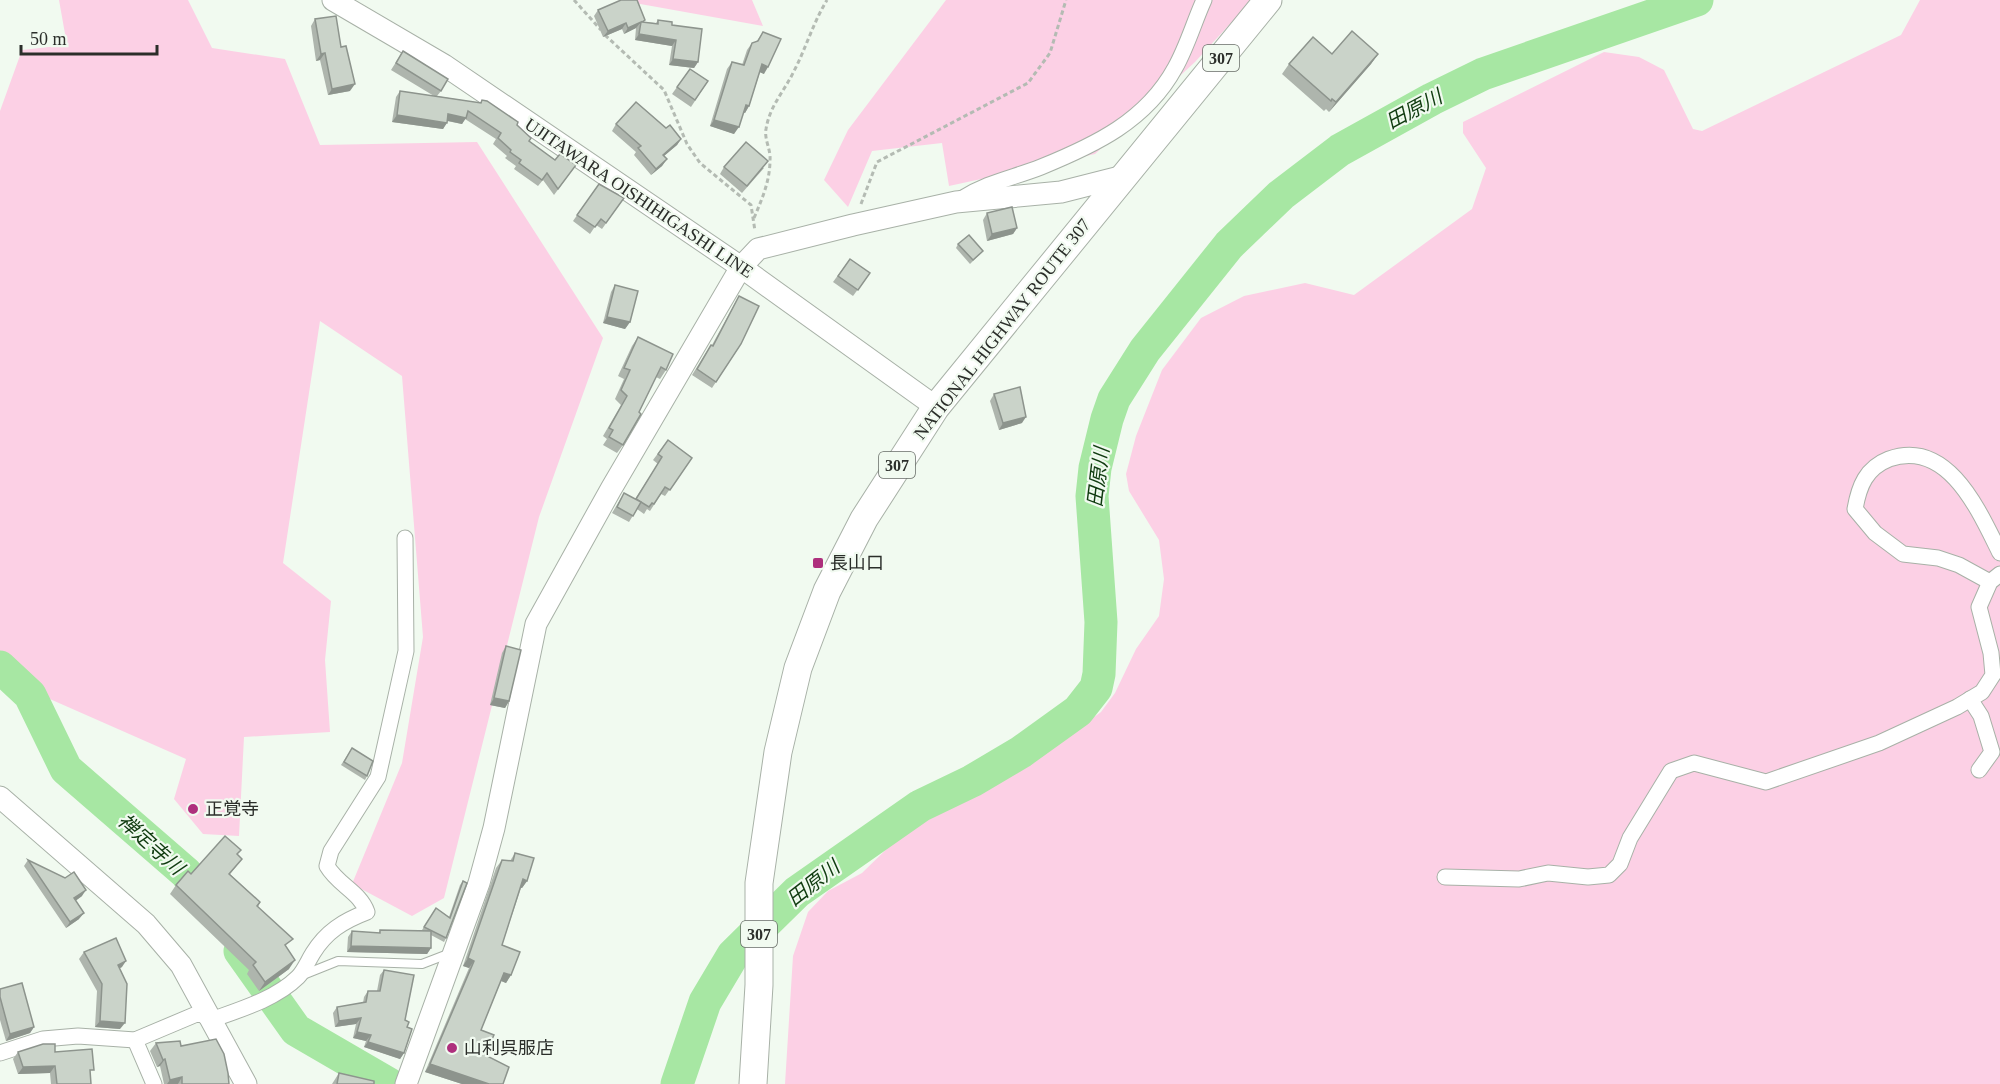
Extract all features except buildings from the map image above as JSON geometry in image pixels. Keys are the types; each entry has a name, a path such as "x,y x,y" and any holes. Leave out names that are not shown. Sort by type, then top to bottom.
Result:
{"highway":[{"name":"NATIONAL HIGHWAY ROUTE 307","path":"753,1084 759,985 759,883 787,709 812,629 827,591 864,519 936,407 1268,0"}],"street":[{"name":"UJITAWARA OISHIHIGASHI LINE","path":"333,0 444,65 741,267 936,407"},
{"path":"956,202 983,185 1035,169 1084,150 1119,130 1157,96 1176,67 1204,0"},
{"path":"409,1076 479,884 494,828 536,624 611,489 741,267 758,249 854,225 956,202 1061,192 1124,176"},
{"path":"1445,877 1519,879 1548,873 1588,877 1609,875 1620,864 1630,838 1671,771 1694,763 1766,782 1879,743 1983,692 1993,675 1991,653 1979,607 1995,578 1938,558 1903,554 1875,533 1855,509 1859,486 1875,464 1905,454 1937,461 1971,496 2000,553"},
{"path":"211,1020 265,998 298,977 320,942 342,922 367,912 362,900 334,878 327,866 332,851 378,777 406,651 405,538"},
{"path":"1970,699 1981,716 1992,752 1979,770"},
{"path":"0,797 146,924 181,965 246,1084"},
{"path":"0,1053 43,1039 78,1036 135,1040 199,1013 211,1020"},
{"path":"135,1040 154,1084"}],"lane":[{"path":"298,977 338,961 422,964 454,951"}],"path":[{"path":"574,0 606,36 664,90 687,144 700,162 751,205 758,249"},
{"path":"753,219 766,189 771,159 765,132 769,113 779,92 794,73 813,23 827,0"},
{"path":"854,225 877,162 1028,83 1050,53 1066,0"}],"shaded area":[{"path":"59,0 188,0 212,48 285,59 320,145 477,142 603,338 539,517 444,898 412,916 352,884 402,763 423,637 402,376 320,321 283,563 331,601 325,660 330,732 244,737 239,836 203,834 174,799 186,759 43,696 0,654 0,111 22,50 67,45"},
{"path":"618,0 752,0 763,26"},
{"path":"946,0 1252,0 1195,62 1095,154 949,186 942,143 872,151 848,207 824,180 848,130"},
{"path":"1920,0 2000,0 2000,1084 785,1084 793,956 808,912 828,891 862,873 901,835 1033,762 1101,712 1115,693 1136,649 1159,616 1164,579 1159,540 1129,491 1126,474 1136,436 1162,370 1201,318 1244,296 1305,283 1354,295 1472,209 1486,168 1463,133 1463,122 1604,52 1639,57 1664,70 1693,129 1702,131 1901,35"}],"waterway":[{"name":"田原川","path":"677,1084 705,1002 733,955 797,892 920,806 972,781 1021,752 1078,711 1096,688 1099,674 1101,622 1092,496 1095,468 1107,419 1114,399 1145,350 1229,245 1281,195 1340,150 1432,99 1483,74 1697,0"},
{"name":"禅定寺川","path":"0,667 30,695 66,769 186,873 212,911"},
{"name":"禅定寺川","path":"240,951 296,1030 389,1084"}],"place":[{"name":"長山口","path":"818,563"},
{"name":"正覚寺","path":"193,809"},
{"name":"山利呉服店","path":"452,1048"}]}
